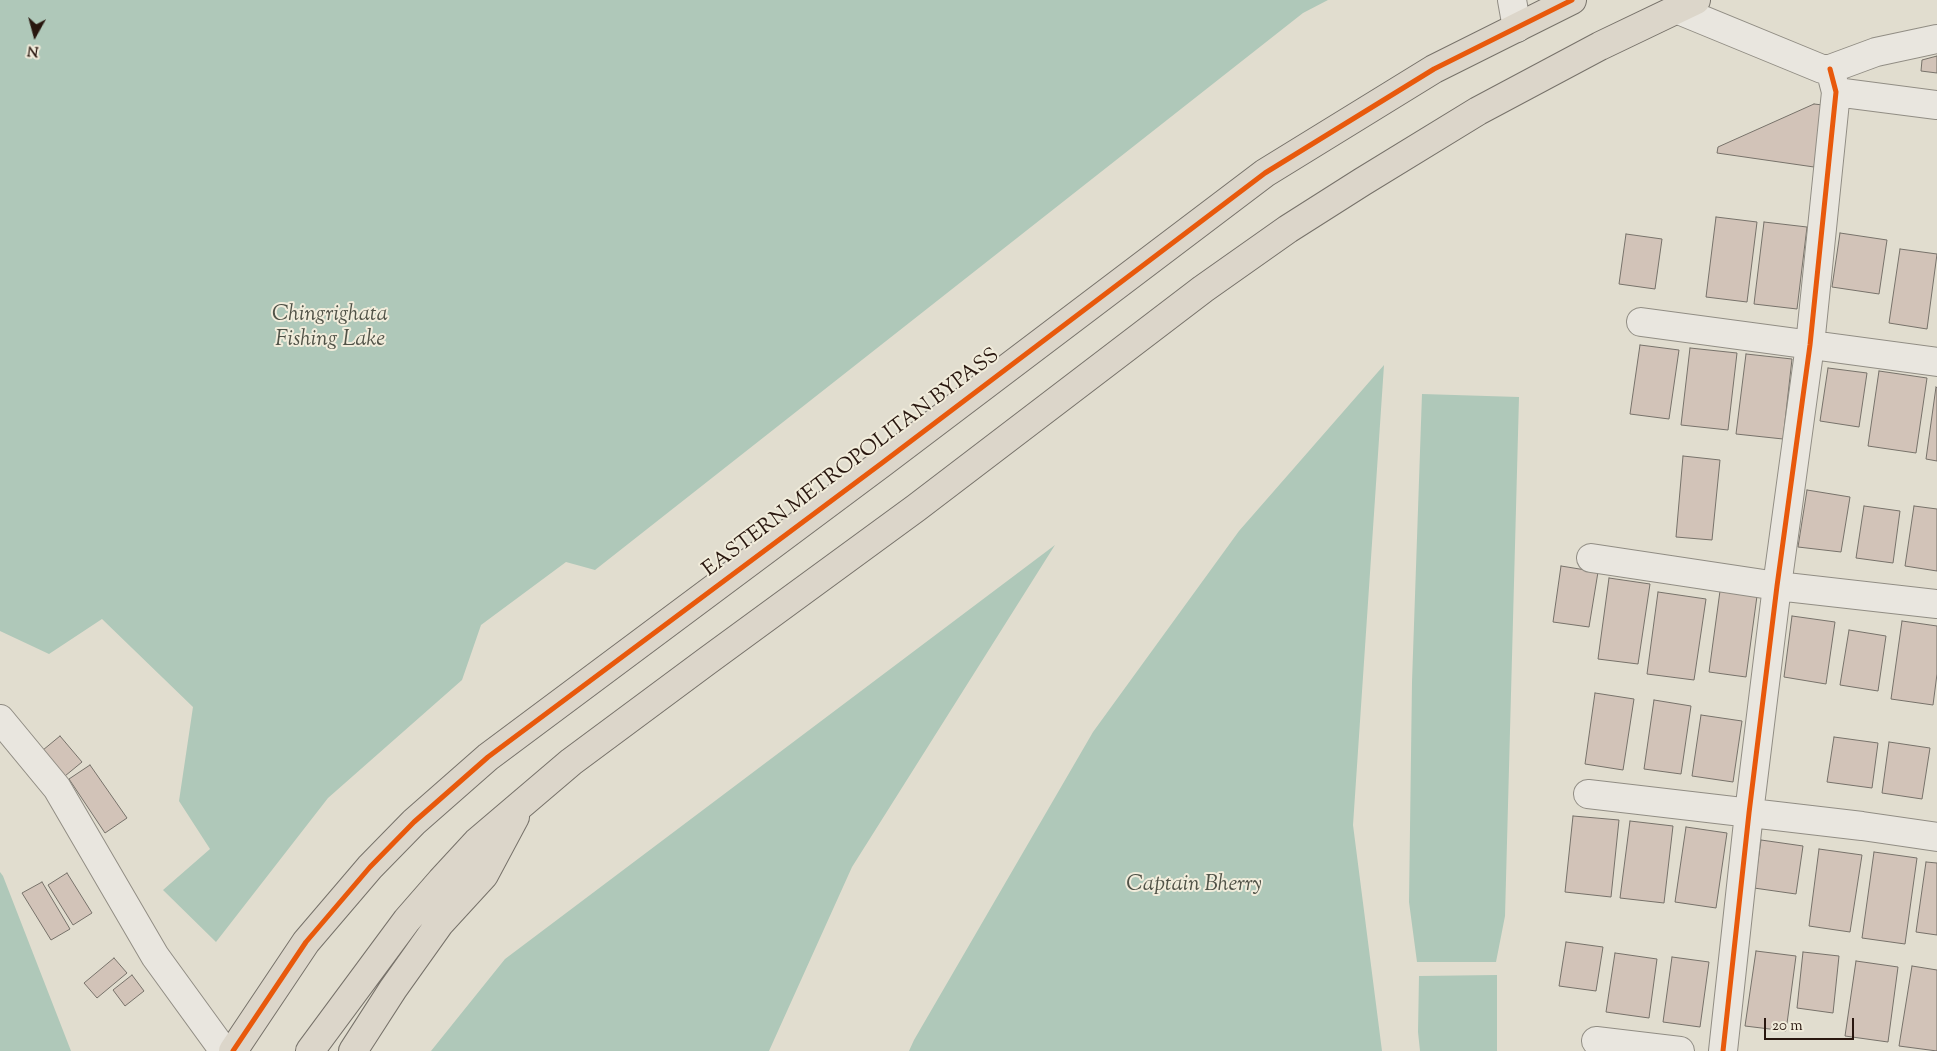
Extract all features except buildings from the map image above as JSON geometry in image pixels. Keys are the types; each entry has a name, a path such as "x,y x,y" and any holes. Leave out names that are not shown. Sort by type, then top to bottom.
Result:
{"main road":[{"name":"EASTERN METROPOLITAN BYPASS","path":"233,1051 306,942 370,867 414,822 488,757 898,452 1265,173 1434,69 1536,15 1572,0"},
{"path":"310,1051 407,920 477,842 571,762 707,660 916,508 1203,290 1288,229 1478,111 1600,46 1686,5"},
{"path":"354,1050 393,989 440,923 484,874 524,801"}],"street":[{"path":"1512,0 1536,15"},
{"path":"1686,5 1822,69 1833,80 1937,105"},
{"path":"1833,80 1876,52 1937,39"},
{"path":"1723,1051 1749,813 1777,586 1810,345 1833,80"},
{"path":"1641,322 1937,362"},
{"path":"1591,558 1777,586 1937,604"},
{"path":"0,719 57,788 156,956 224,1051"},
{"path":"1588,794 1862,826 1937,837"},
{"path":"1596,1041 1680,1051"}],"water":[{"name":"Chingrighata Fishing Lake","path":"0,0 1328,0 1303,13 595,570 566,562 481,625 462,680 328,798 216,942 163,890 210,849 179,801 193,707 102,619 49,654 0,631"},
{"name":"Captain Bherry","path":"1384,365 1353,825 1382,1051 909,1051 1093,732 1239,531"},
{"path":"1422,394 1519,397 1505,916 1496,962 1417,962 1409,902 1412,682"},
{"path":"1055,545 852,867 769,1051 431,1051 505,959"},
{"path":"0,872 3,876 71,1051 0,1051"},
{"path":"1497,975 1497,1051 1420,1051 1418,1032 1419,976"}],"cycle path":[{"path":"233,1051 306,942 370,867 414,822 488,757 882,463 1265,173 1434,69 1572,0"},
{"path":"1723,1051 1749,813 1777,586 1810,345 1836,92 1830,69"}]}
